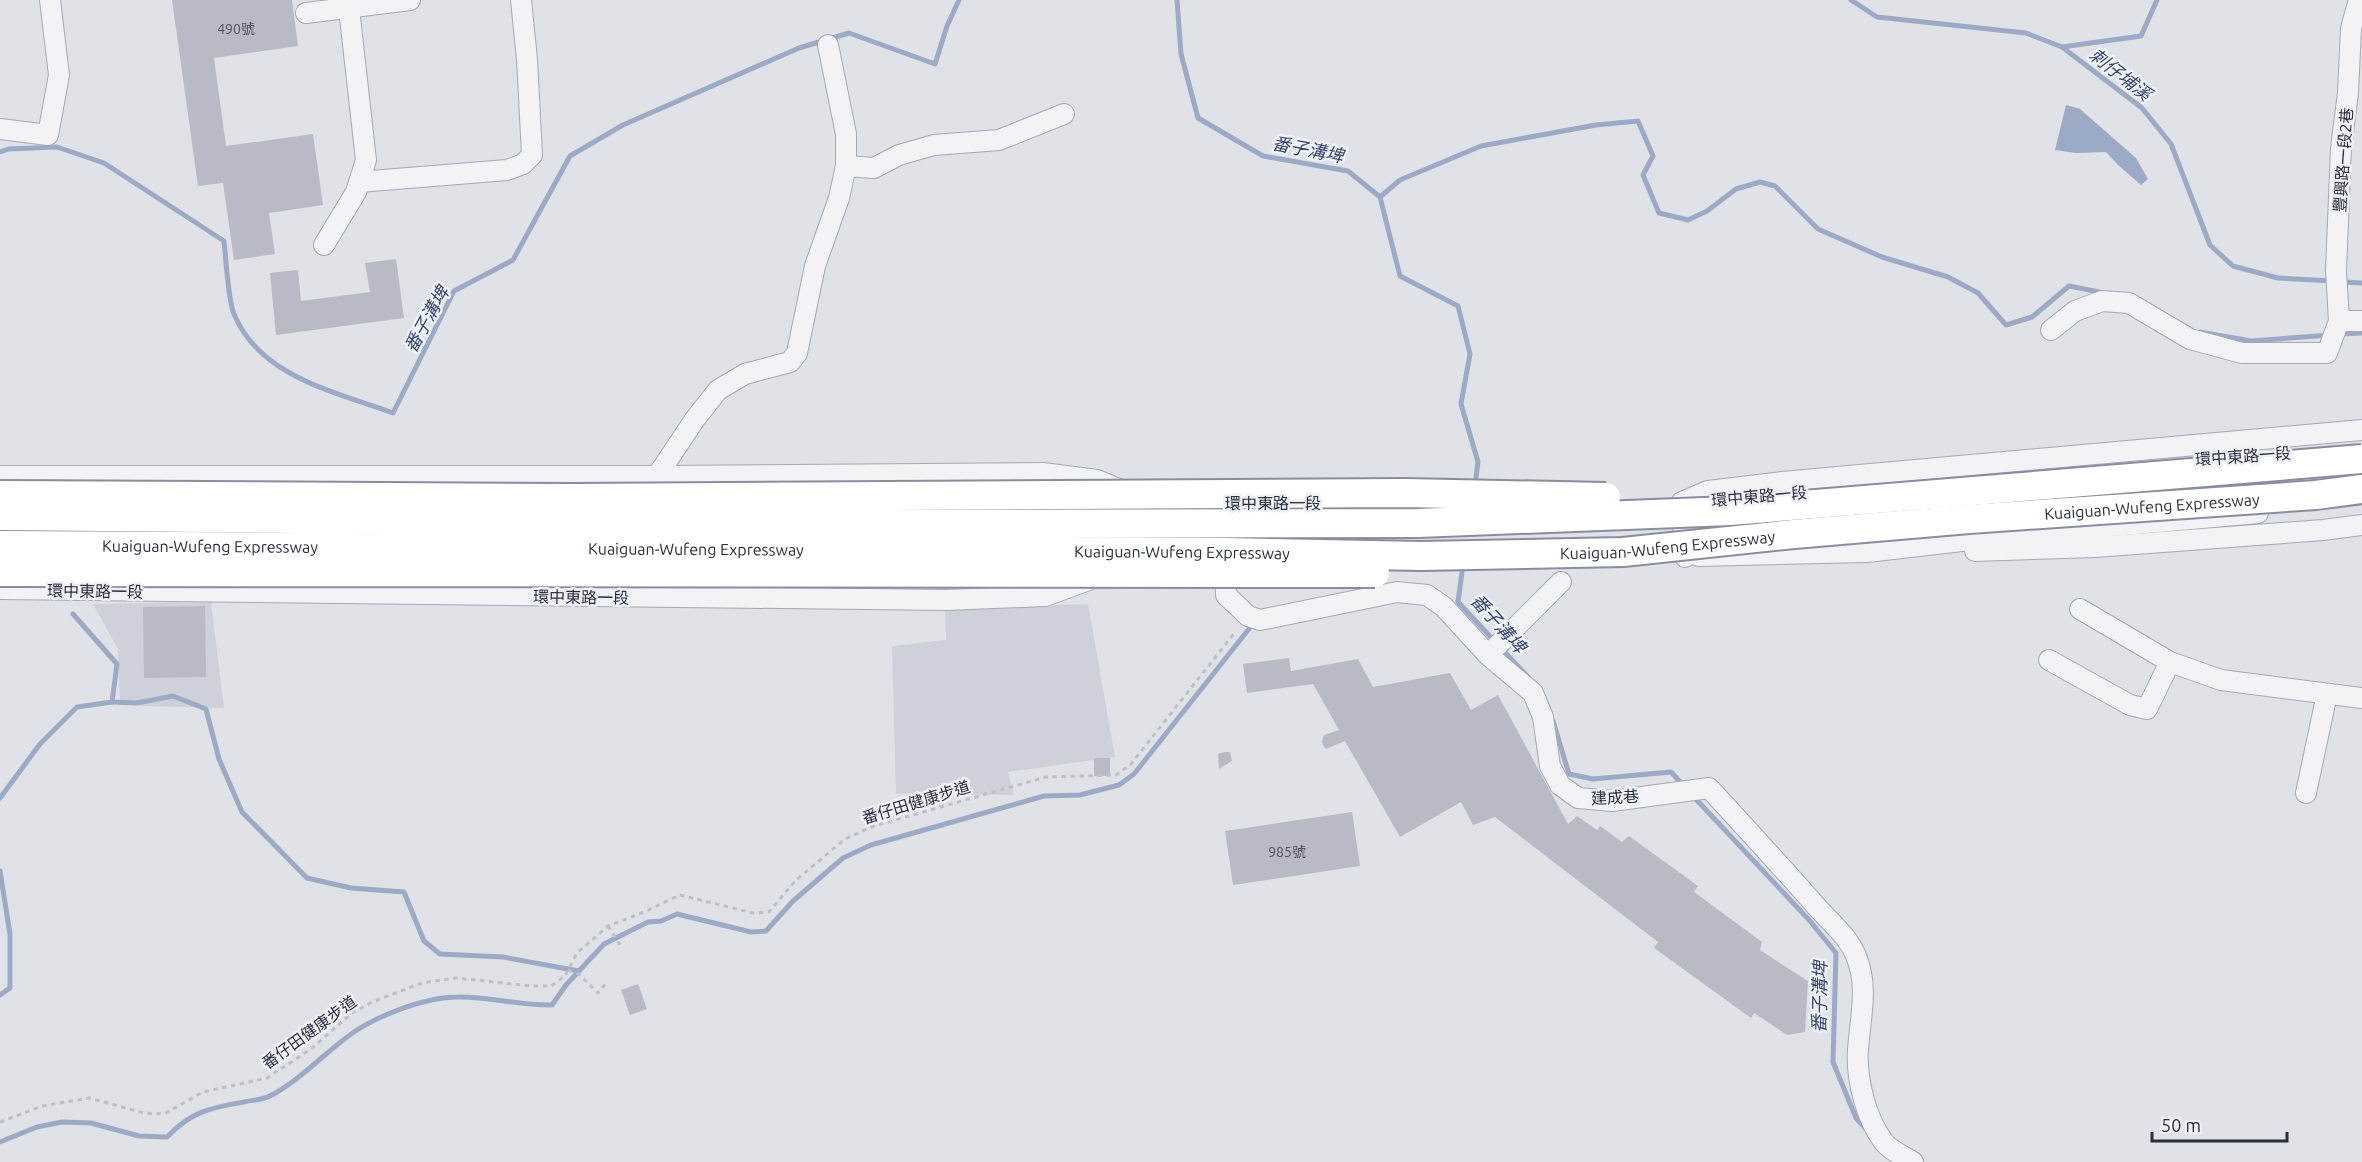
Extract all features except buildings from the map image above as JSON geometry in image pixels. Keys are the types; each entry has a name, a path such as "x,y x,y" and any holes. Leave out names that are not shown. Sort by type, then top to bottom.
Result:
{"highway":[{"name":"Kuaiguan-Wufeng Expressway","path":"0,516 782,525 1418,523 1730,511 2362,459"},
{"name":"Kuaiguan-Wufeng Expressway","path":"0,545 1214,552 1420,556 1623,552 1969,519 2316,495 2362,489"},
{"path":"0,495 572,498 1405,493 1583,498 1622,496 1730,511"},
{"path":"0,572 1326,574 1526,568 1623,552"}],"street":[{"path":"0,129 48,135 59,75 50,0"},
{"path":"306,13 349,4 410,0"},
{"path":"359,182 507,171 523,164 532,155 527,59 521,0"},
{"name":"豐興路一段2巷","path":"2339,321 2336,270 2341,148 2348,93 2350,28 2359,0"},
{"path":"324,245 356,192 366,160 349,4"},
{"path":"657,476 694,419 718,390 744,374 790,362 797,353 815,266 839,198 846,166 846,134 828,45"},
{"path":"846,166 874,168 900,155 934,145 999,140 1064,114"},
{"path":"2051,330 2075,311 2102,301 2129,303 2190,339 2242,353 2327,353 2339,321 2362,321"},
{"path":"1685,557 1682,502 1708,491 1782,482 2362,430"},
{"name":"環中東路一段","path":"0,507 480,510 845,509 1154,503 1521,508 1682,502 2362,447"},
{"name":"環中東路一段","path":"0,476 657,476 1043,473 1097,480 1154,503"},
{"name":"環中東路一段","path":"0,554 844,560 1017,558 1225,565 1631,561 1685,557 1867,552 2033,533 2362,503"},
{"path":"1867,552 2095,547 2362,525"},
{"name":"環中東路一段","path":"0,589 947,600 1046,596 1112,571 1157,561"},
{"path":"1225,565 1226,595 1248,616"},
{"path":"1488,655 1562,582"},
{"name":"建成巷","path":"1248,616 1260,620 1397,592 1427,595 1444,607 1488,655 1533,693 1543,717 1550,766 1560,785 1578,798 1612,801 1708,788 1841,934 1856,954 1863,979 1863,1022 1858,1051 1860,1079 1868,1112 1884,1142 1912,1162"},
{"path":"2080,609 2170,662 2221,680 2362,698"},
{"path":"2049,660 2130,705 2147,709 2170,662"},
{"path":"2306,793 2327,694"}],"path":[{"name":"番仔田健康步道","path":"0,1122 42,1106 89,1098 144,1113 164,1114 203,1092 267,1078 311,1049 352,1013 372,1002 422,983 456,978 551,986 565,976 577,953 608,926 680,895 753,913 769,912 795,881 845,839 874,826 1046,777 1116,775 1131,764 1248,616"},
{"path":"608,926 620,945"},
{"path":"568,970 580,975 598,993 607,982"}],"shaded area":[{"path":"211,602 224,708 142,706 120,701 118,649 93,604"},
{"path":"1088,604 1115,757 1008,772 1014,795 896,794 892,646 946,640 945,609"}],"water":[{"path":"2066,105 2080,109 2136,158 2148,179 2141,185 2106,152 2076,153 2055,150"}],"waterway":[{"name":"番子溝埤","path":"0,152 9,149 57,147 104,163 224,241 234,314 246,335 262,353 302,379 393,413 454,291 513,260 570,156 623,125 799,48 849,33 935,64 947,26 959,0"},
{"name":"番子溝埤","path":"1177,0 1181,54 1198,118 1263,156 1348,171 1380,197 1400,276 1458,306 1470,354 1461,404 1478,462 1475,485"},
{"name":"刺仔埔溪","path":"1851,0 1877,17 2026,33 2062,47 2142,108 2171,144 2210,245 2233,266 2278,278 2333,281"},
{"path":"2062,47 2141,36 2157,0"},
{"path":"1380,197 1400,180 1481,146 1596,125 1638,121 1653,156 1643,175 1659,213 1688,220 1707,211 1736,189 1760,182 1775,186 1818,229 1882,257 1948,277 1978,293 2006,325 2032,317 2069,286 2104,293"},
{"name":"刺仔埔溪","path":"2342,282 2362,283"},
{"path":"2200,332 2251,341 2330,335"},
{"path":"2340,334 2362,333"},
{"name":"番子溝埤","path":"1463,565 1458,602 1528,677"},
{"path":"0,798 40,744 77,707 112,702 117,664 73,614"},
{"path":"0,1142 37,1127 62,1122 91,1123 139,1136 167,1137 185,1121 202,1112 270,1096 293,1082 354,1032 376,1019 403,1008 431,1000 457,997 552,1005 566,985 604,944 648,922 661,921 677,914 751,932 766,931 793,901 843,858 871,845 1044,796 1080,795 1119,785 1134,774 1252,625"},
{"path":"112,702 137,703 173,696 206,709 219,759 242,812 307,878 351,888 404,892 424,941 440,954 503,957 579,971"},
{"name":"番子溝埤","path":"1553,721 1569,774 1593,779 1671,772 1684,786"},
{"name":"番子溝埤","path":"1692,795 1810,921 1836,953 1833,1062 1856,1118 1866,1129"},
{"path":"0,871 10,934 10,988 0,995"}]}
